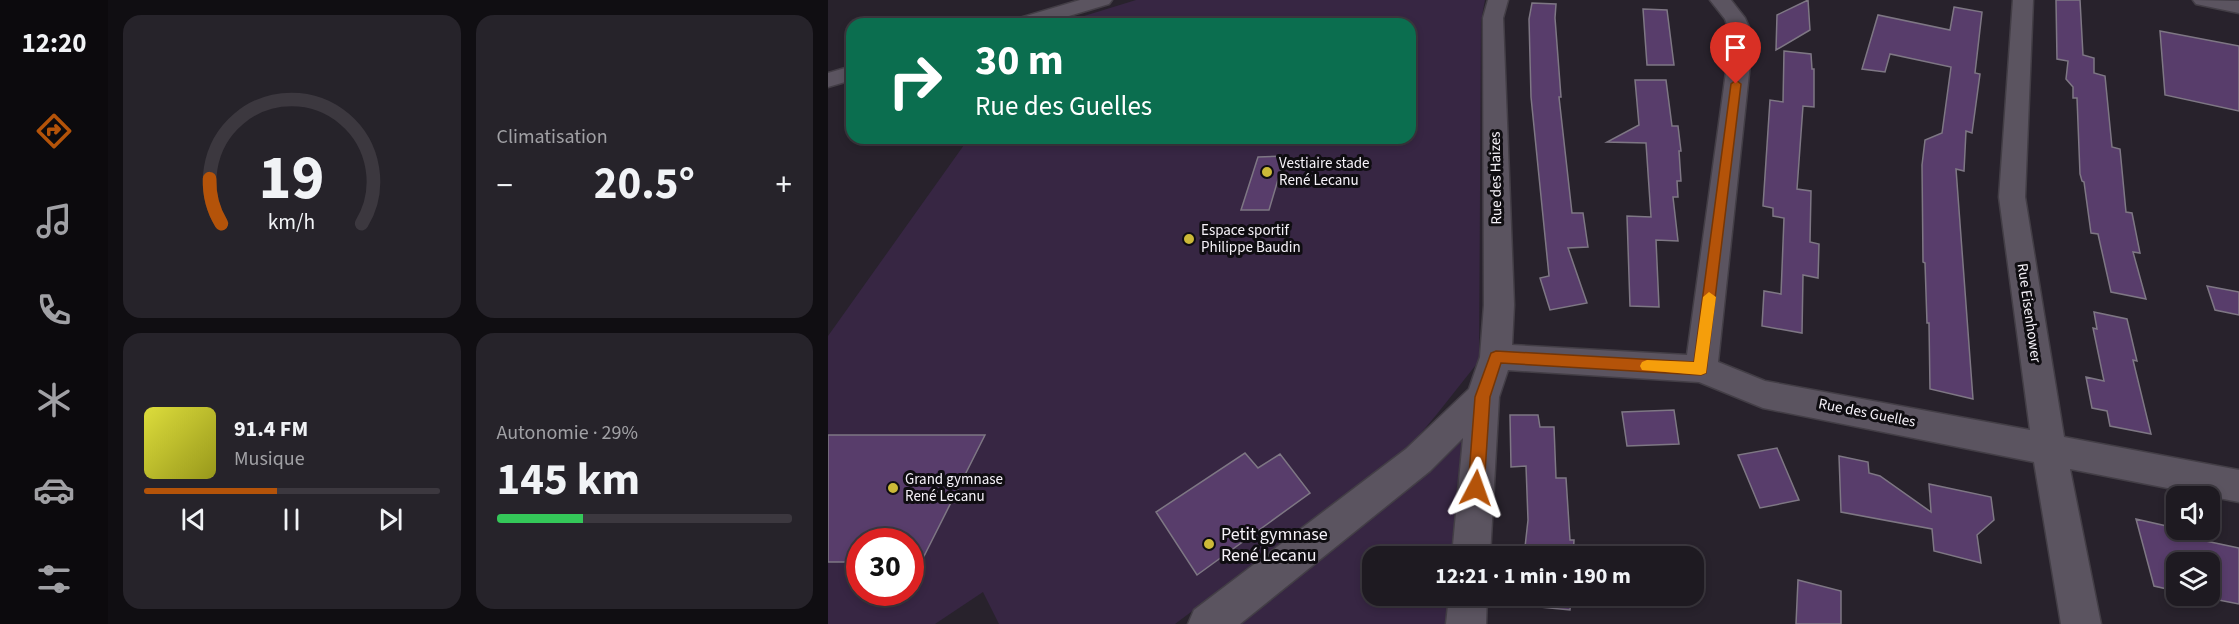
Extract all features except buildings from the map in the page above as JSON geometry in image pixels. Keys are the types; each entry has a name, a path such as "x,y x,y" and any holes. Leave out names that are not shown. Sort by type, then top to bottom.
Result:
{"street":[{"path":"1040,18 1102,0"},
{"name":"Rue des Haizes","path":"1483,397 1496,357 1499,305 1492,18 1498,0"},
{"path":"1701,369 1742,36 1735,18 1720,0"},
{"name":"Rue Eisenhower","path":"2023,0 2012,196 2049,448 2081,624"},
{"path":"2203,0 2239,7"},
{"path":"828,80 846,75"},
{"name":"Rue des Guelles","path":"1496,357 1701,369 1763,394 2239,486"},
{"path":"1472,546 1483,397"},
{"path":"1208,624 1418,460 1483,397"},
{"path":"1466,624 1467,606"}],"shaded area":[{"name":"Espace sportif Philippe Baudin","path":"1136,0 1485,0 1481,21 1479,361 1407,450 1175,624 999,624 983,592 935,624 828,624 828,336 965,144 1416,144 1416,18 1078,18"},
{"path":"1462,433 1453,546 1362,546 1362,606 1447,606 1446,624 1223,624"}],"slow traffic":[{"path":"1647,366 1701,369 1709,297"}],"place":[{"name":"Vestiaire stade René Lecanu","path":"1267,172"},
{"name":"Espace sportif Philippe Baudin","path":"1189,239"},
{"name":"Grand gymnase René Lecanu","path":"893,488"},
{"name":"Petit gymnase René Lecanu","path":"1209,544"}],"route":[{"path":"1476,488 1483,397 1496,357 1701,369 1736,84"}]}
